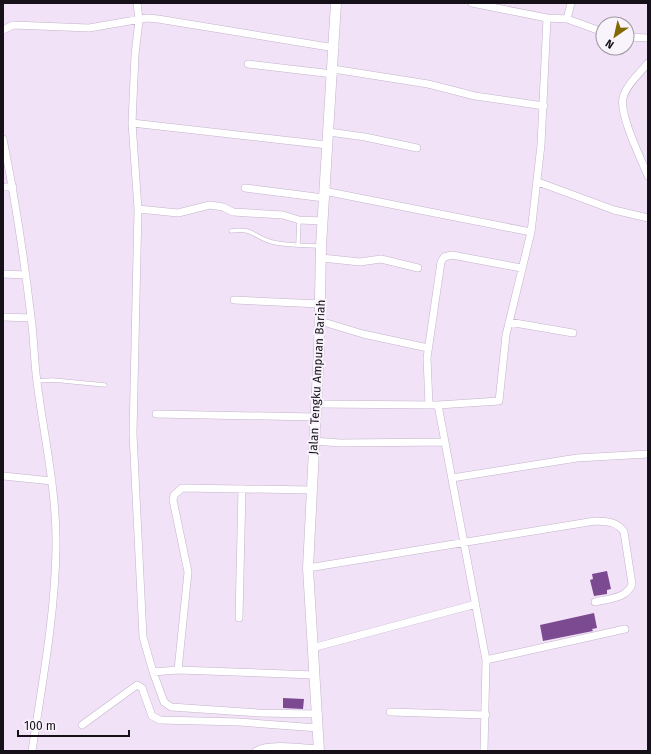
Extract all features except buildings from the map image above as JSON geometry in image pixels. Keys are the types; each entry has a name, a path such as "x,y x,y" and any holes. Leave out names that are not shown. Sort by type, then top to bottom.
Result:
{"main road":[{"name":"Jalan Tengku Ampuan Bariah","path":"319,750 308,568 320,321 321,246 335,48 336,3"}],"street":[{"path":"137,3 138,20 132,123 138,210 133,398 135,501 143,637 153,672 164,702 167,706 205,710 318,714"},
{"path":"472,3 547,18 567,19 595,29"},
{"path":"567,19 571,3"},
{"path":"3,30 13,25 89,28 158,18 335,48"},
{"path":"316,404 438,405 499,402 505,344 521,268 531,232 538,182 544,106 547,18"},
{"path":"635,37 648,38"},
{"path":"648,63 626,91 623,104 626,118 648,176"},
{"path":"248,64 333,72 428,84 475,96 544,106"},
{"path":"132,123 327,146"},
{"path":"329,132 364,137 417,148"},
{"path":"3,139 26,275 36,381 52,480 56,524 54,586 51,618 32,751"},
{"path":"538,182 614,210 648,218"},
{"path":"3,187 12,187"},
{"path":"245,188 324,194 531,232"},
{"path":"138,210 178,213 210,205 224,207 234,212 283,215 299,220 323,221"},
{"path":"429,405 426,366 441,262 444,257 452,255 521,268"},
{"path":"322,258 360,262 381,259 418,268"},
{"path":"3,274 26,275"},
{"path":"234,300 320,304"},
{"path":"3,317 31,318"},
{"path":"320,321 363,334 428,348"},
{"path":"509,322 573,333"},
{"path":"438,405 486,660 484,751"},
{"path":"156,414 315,417"},
{"path":"314,441 340,443 445,442"},
{"path":"452,478 577,458 648,454"},
{"path":"3,476 52,480"},
{"path":"178,670 188,572 173,500 174,495 182,488 312,490"},
{"path":"239,618 242,489"},
{"path":"308,568 595,520 612,522 620,526 624,532 632,584 631,590 625,594 595,602"},
{"path":"312,648 476,604"},
{"path":"486,660 625,629"},
{"path":"153,672 178,670 314,675"},
{"path":"82,725 137,685 142,688 151,712 155,718 164,720 239,722 318,728"},
{"path":"200,721 205,710"},
{"path":"390,712 486,714"},
{"path":"256,751 264,748 276,747 319,750"}],"lane":[{"path":"298,244 299,220"},
{"path":"231,231 238,229 252,231 273,242 321,246"},
{"path":"36,381 60,380 105,385"}]}
